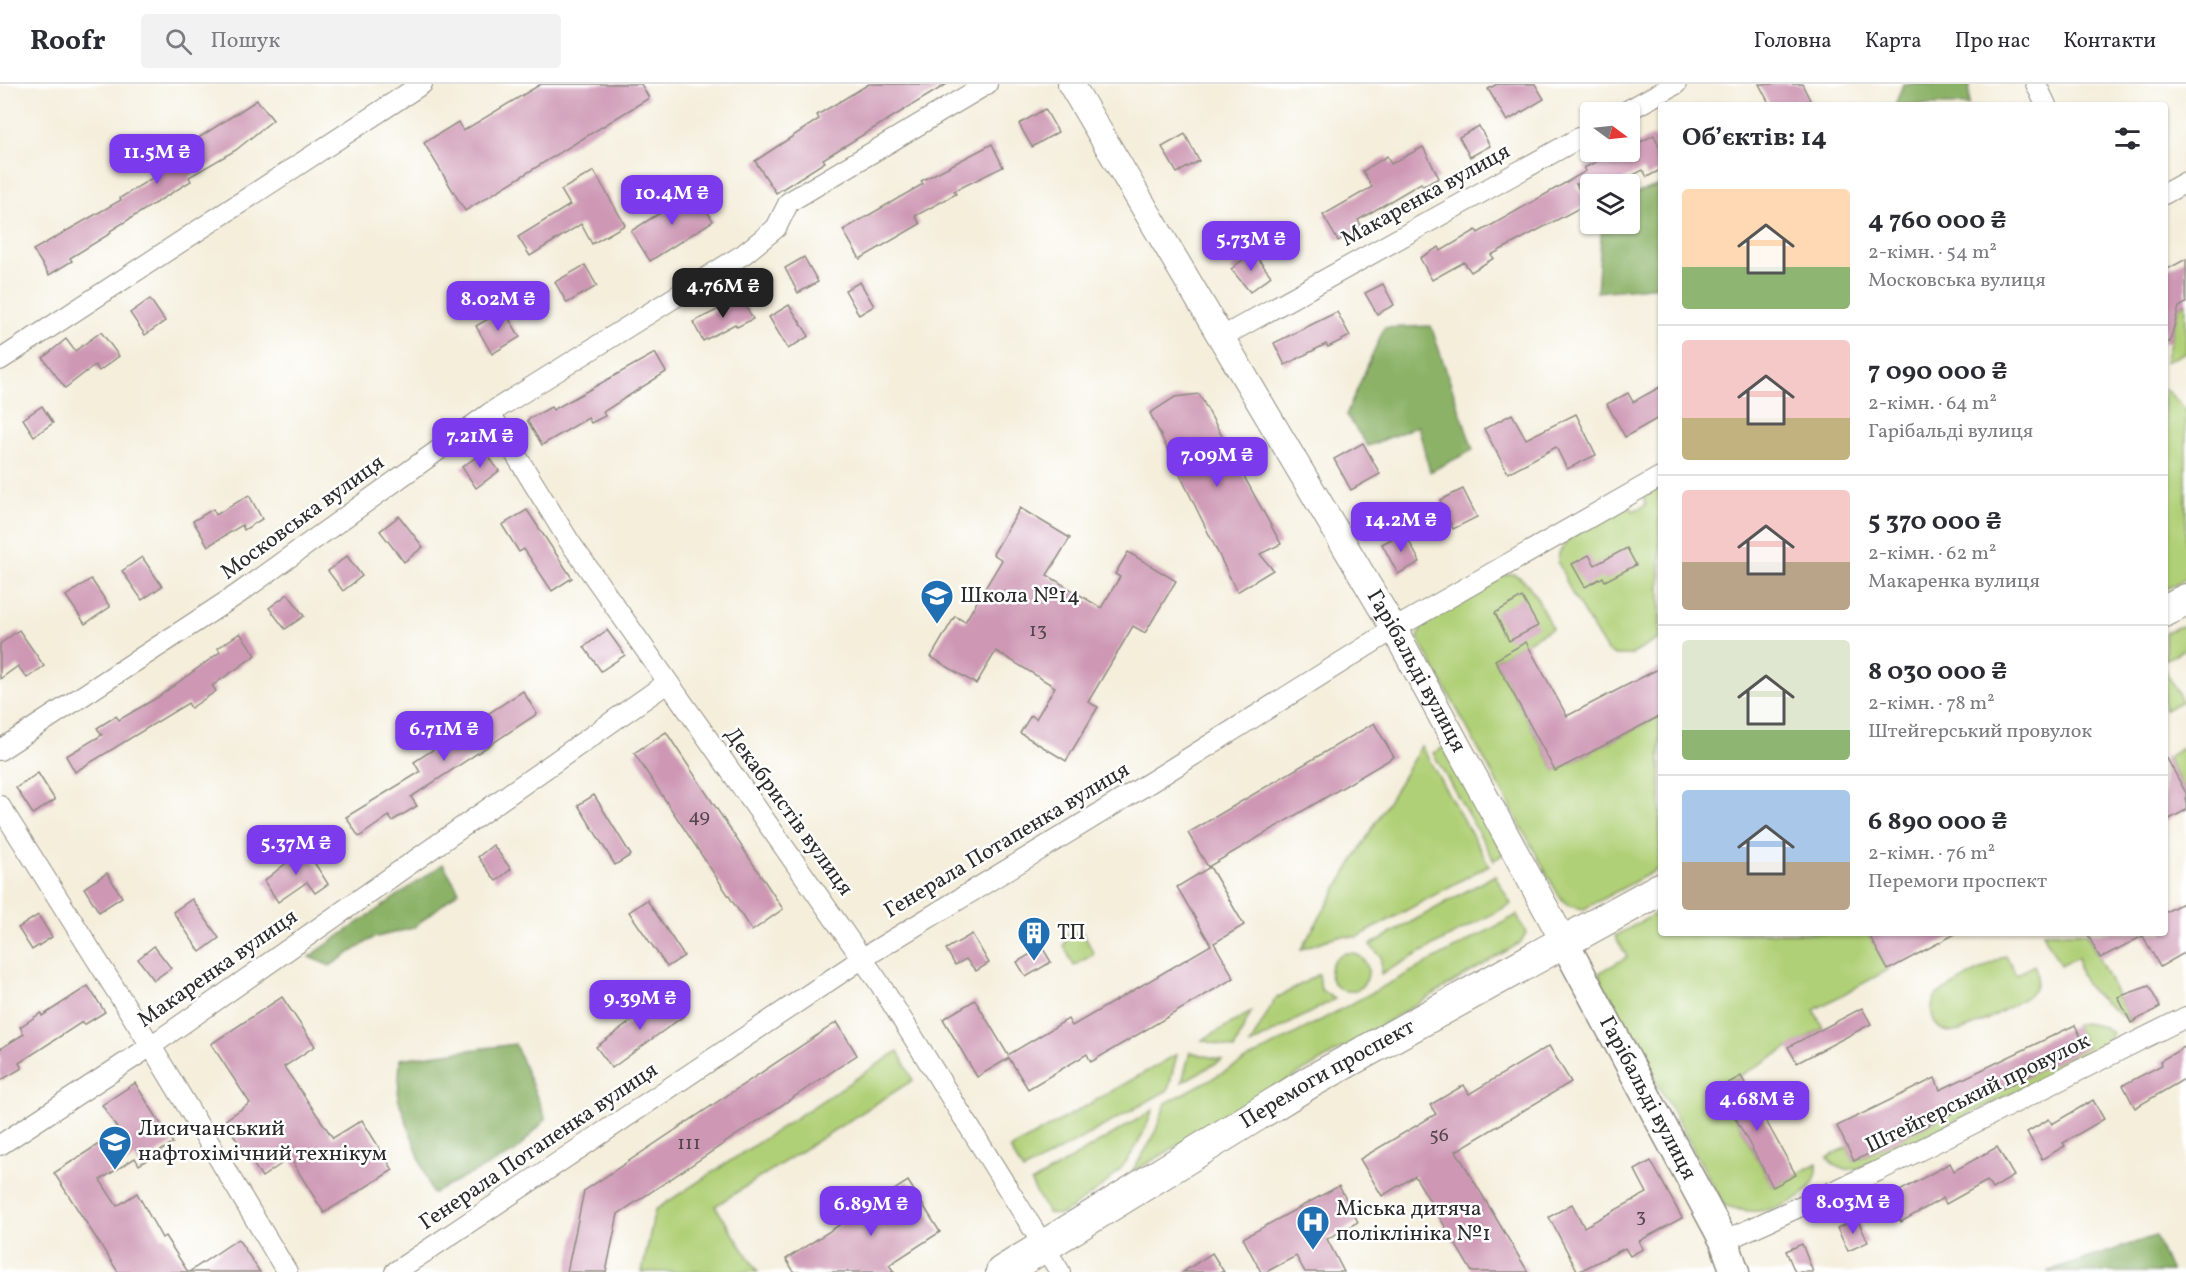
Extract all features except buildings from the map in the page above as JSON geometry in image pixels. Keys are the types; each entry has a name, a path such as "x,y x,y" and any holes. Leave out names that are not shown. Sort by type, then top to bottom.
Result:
{"main road":[{"path":"2168,610 2186,600"},
{"name":"Перемоги проспект","path":"1002,1272 1310,1082 1658,890"},
{"name":"Гарібальді вулиця","path":"1564,942 1724,1241 1735,1272"}],"street":[{"path":"0,360 422,84"},
{"name":"Московська вулиця","path":"0,750 238,594 490,413 744,254 776,228 789,202 987,84"},
{"name":"Гарібальді вулиця","path":"1071,84 1394,629 1564,942"},
{"path":"1640,104 1676,84"},
{"path":"2036,84 2045,102"},
{"name":"Макаренка вулиця","path":"1222,338 1580,138"},
{"path":"2168,192 2186,182"},
{"name":"Декабристів вулиця","path":"490,413 569,541 863,958 1060,1272"},
{"name":"Генерала Потапенка вулиця","path":"395,1272 863,958 1154,780 1394,629 1658,478"},
{"name":"Макаренка вулиця","path":"0,1145 151,1046 667,683"},
{"path":"0,806 151,1046 287,1272"},
{"name":"Штейгерський провулок","path":"1724,1241 1878,1171 2186,1017"}],"green space":[{"path":"1903,84 1970,84 1969,102 1896,102"},
{"path":"1658,186 1658,286 1597,292 1601,234 1640,234 1640,191"},
{"path":"2186,303 2186,352 2168,361 2168,350 2179,307"},
{"path":"1431,326 1473,450 1430,472 1418,426 1368,446 1346,415 1384,328"},
{"path":"2168,392 2186,409 2186,578 2168,588"},
{"path":"1658,488 1658,639 1631,655 1615,655 1607,651 1572,594 1558,562 1559,553 1569,538 1629,505 1633,511 1646,505 1643,497"},
{"path":"1513,574 1526,583 1552,628 1495,660 1555,771 1658,717 1658,869 1584,909 1569,906 1559,896 1418,638 1422,625 1428,617 1503,575"},
{"path":"2186,626 2186,648 2168,658 2168,632"},
{"path":"2168,675 2182,701 2168,708"},
{"path":"1421,746 1489,865 1358,937 1337,936 1301,949"},
{"path":"2186,746 2186,793 2168,759 2168,756"},
{"path":"1444,747 1504,854 1494,860 1433,753"},
{"path":"443,864 459,891 413,928 373,938 330,966 309,957"},
{"path":"1495,875 1511,904 1381,974 1381,957 1370,945"},
{"path":"1658,912 1658,936 1870,936 1888,970 1814,1010 1823,1028 1719,1088 1773,1187 1817,1163 1813,1183 1798,1198 1767,1210 1740,1210 1724,1205 1601,981 1599,973 1627,957 1615,936"},
{"path":"1517,915 1526,933 1520,943 1131,1173 1153,1138 1166,1103"},
{"path":"1068,933 1083,933 1094,954 1074,966 1064,946"},
{"path":"2045,936 2088,936 2131,1023 2088,987 2079,968 2078,957 2060,965"},
{"path":"1349,953 1363,958 1368,972 1363,986 1349,991 1335,986 1330,972 1335,958"},
{"path":"2006,955 2016,975 2034,965 2037,982 2031,993 1998,1014 1961,1031 1941,1029 1932,1014 1936,995"},
{"path":"1319,974 1321,990 1335,999 1250,1045 1275,999"},
{"path":"1251,1012 1234,1049 1202,1040"},
{"path":"2084,1023 2104,1027 2112,1033 2105,1048 1861,1167 1843,1168 1827,1158 1847,1147 1854,1161 2086,1047 2075,1025"},
{"path":"515,1044 546,1119 515,1152 432,1194 398,1098 400,1059"},
{"path":"898,1051 913,1080 715,1206 758,1272 642,1272 655,1210"},
{"path":"1190,1052 1222,1060 1182,1082"},
{"path":"1177,1054 1168,1090 1023,1171 1010,1149"},
{"path":"1153,1110 1128,1160 1106,1183 1060,1215 1048,1213 1031,1183"},
{"path":"2155,1236 2171,1272 2047,1272"}],"place":[{"name":"Школа №14","path":"937,625"},
{"name":"ТП","path":"1034,962"},
{"name":"Лисичанський нафтохімічний технікум","path":"115,1171"},
{"name":"Міська дитяча поліклініка №1","path":"1313,1251"}]}
